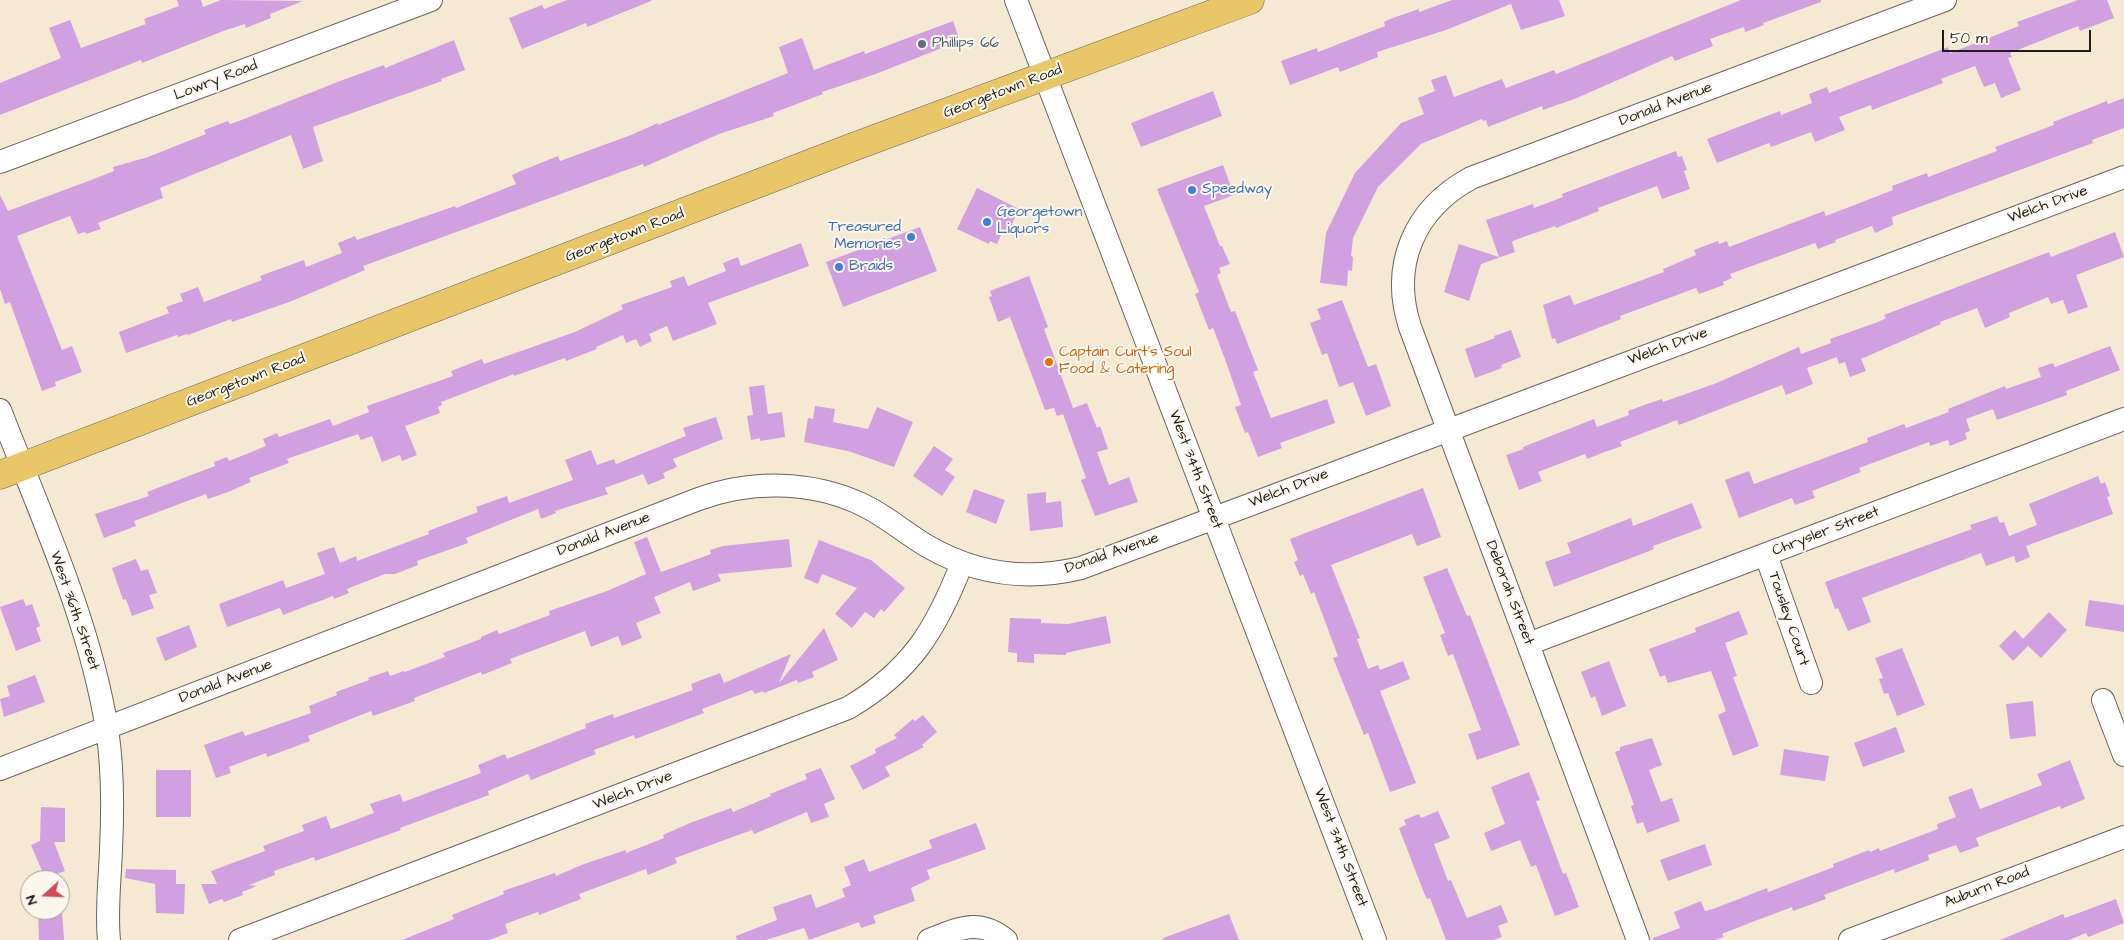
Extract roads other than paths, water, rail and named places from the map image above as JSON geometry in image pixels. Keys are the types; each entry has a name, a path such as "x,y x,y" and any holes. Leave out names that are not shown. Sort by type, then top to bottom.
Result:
{"main road":[{"name":"Georgetown Road","path":"11,471 1250,0"}],"street":[{"name":"Lowry Road","path":"0,162 431,0"},
{"name":"West 34th Street","path":"1016,0 1376,940"},
{"name":"Donald Avenue","path":"1411,242 1419,224 1431,208 1445,194 1471,178 1946,0"},
{"name":"Welch Drive","path":"1213,517 2124,177"},
{"name":"Deborah Street","path":"1411,242 1402,276 1405,311 1447,429 1638,940"},
{"name":"West 36th Street","path":"0,410 11,471 85,636 107,729 112,793 108,897 109,940"},
{"name":"Chrysler Street","path":"1528,644 2124,419"},
{"name":"Donald Avenue","path":"0,769 696,500 741,488 797,487 842,497 876,511 925,545 962,563 997,572 1025,575 1053,574 1099,562 1213,517"},
{"name":"Tousley Court","path":"1766,555 1811,683"},
{"name":"Welch Drive","path":"240,940 848,708 894,676 919,648 940,616 962,563"},
{"path":"2103,700 2124,755"},
{"name":"Auburn Road","path":"1850,940 2124,837"},
{"path":"930,940 966,927 975,926 998,935"}],"place":[{"name":"Phillips 66","path":"922,44"},
{"name":"Speedway","path":"1192,190"},
{"name":"Georgetown Liquors","path":"987,222"},
{"name":"Treasured Memories","path":"911,237"},
{"name":"Braids","path":"839,267"},
{"name":"Captain Curt's Soul Food & Catering","path":"1049,362"}]}
